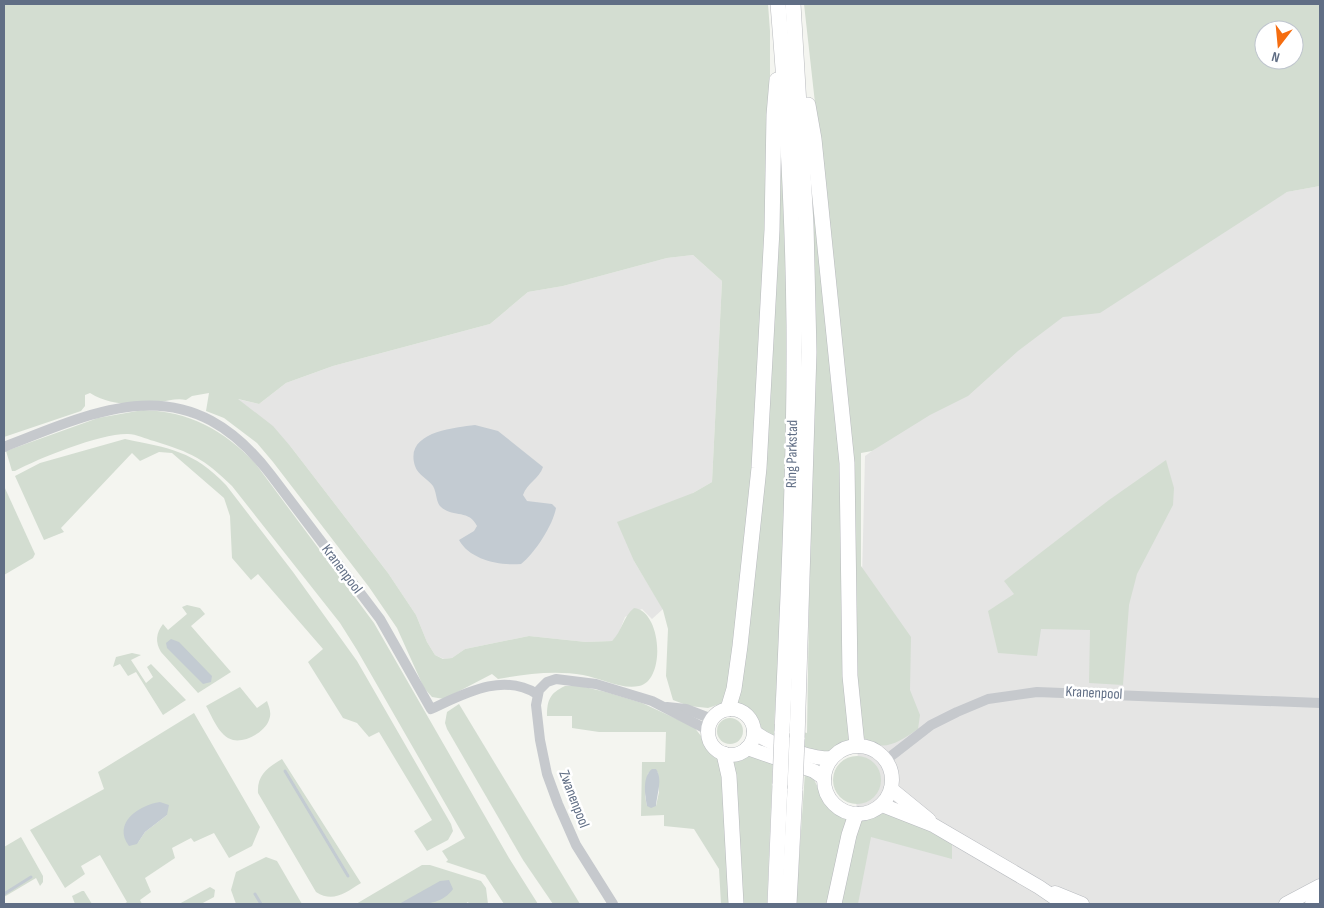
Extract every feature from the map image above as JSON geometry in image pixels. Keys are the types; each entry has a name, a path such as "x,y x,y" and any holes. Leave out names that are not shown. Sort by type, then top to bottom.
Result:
{"highway":[{"name":"Ring Parkstad","path":"775,904 788,787 797,739 809,352 806,224 788,33 778,4"},
{"name":"Ring Parkstad","path":"789,904 788,787 782,733 792,476 794,326 787,129 788,33 793,4"},
{"path":"728,709 736,672 759,468 772,230 774,115 788,33"},
{"path":"788,33 814,140 847,463 850,676 857,745"},
{"path":"724,754 729,776 736,904"},
{"path":"834,904 849,834 856,814"}],"main road":[{"path":"728,709 746,714 752,722 754,731 752,742 739,754 724,754 712,745 710,724 719,712 728,709"},
{"path":"754,731 765,738 813,757 831,758"},
{"path":"857,745 871,748 886,760 891,768 891,789 882,805 874,811 856,814 839,809 832,802 824,788 824,778 831,758 840,750 857,745"},
{"path":"747,748 814,770 824,778"},
{"path":"891,789 934,825 1039,887 1064,904"},
{"path":"882,805 934,825"},
{"path":"1286,904 1320,886"},
{"path":"1039,887 1082,904"},
{"path":"1312,904 1320,899"}],"street":[{"name":"Kranenpool","path":"4,447 68,422 112,408 147,404 172,406 214,421 254,452 277,482 380,619 431,709 464,694 498,684 513,684 537,694"},
{"path":"537,694 544,684 551,680 573,680 629,692 664,706 682,718 710,724"},
{"name":"Kranenpool","path":"886,760 931,726 957,712 988,700 1037,692 1320,703"},
{"name":"Zwanenpool","path":"537,694 536,710 542,748 558,804 576,846 614,904"}],"shaded area":[{"path":"4,4 768,4 770,95 782,116 786,248 787,407 784,581 774,724 807,733 810,543 808,139 819,139 804,4 1320,4 1320,186 1287,192 1100,313 1063,317 1018,351 968,396 930,415 872,451 861,453 861,566 911,637 910,690 920,715 918,729 898,742 884,746 877,745 863,737 821,755 765,733 752,714 736,703 720,704 708,708 689,706 673,700 666,676 668,629 663,610 634,561 617,522 693,493 712,482 722,281 693,255 667,258 563,286 528,292 490,324 333,366 286,383 259,404 238,399 273,426 388,573 416,615 427,642 435,655 443,659 452,658 465,649 529,636 586,642 612,641 634,608 643,612 650,621 655,633 657,646 657,660 654,672 648,681 639,686 618,685 590,676 562,673 540,673 498,679 492,674 444,699 432,697 424,688 397,628 369,587 257,443 224,418 206,411 209,393 192,396 186,400 176,399 123,404 107,401 90,393 85,395 85,406 81,411 4,437"},
{"path":"1320,186 1320,882 1282,904 854,904 865,456 1065,313 1287,192"},
{"path":"693,255 722,281 712,482 693,493 634,561 663,609 652,619 642,609 625,617 618,635 612,641 586,642 529,636 465,649 452,658 444,659 435,655 427,642 416,615 388,573 291,447 237,399 259,404 286,383 333,366 490,324 528,292 563,286 667,258"},
{"path":"143,410 175,414 204,424 231,441 255,463 374,623 509,858 538,904 504,904 485,875 446,862 448,860 442,851 465,838 357,650 340,623 232,486 213,469 188,453 128,434 87,442 54,453 12,471 6,451 98,418"},
{"path":"475,425 498,431 543,467 523,495 527,501 552,504 556,508 543,538 521,564 495,563 478,557 464,547 459,540 474,531 477,526 474,521 470,517 441,507 433,486 418,472 415,466 414,455 417,446 423,439 443,430"},
{"path":"125,439 155,445 192,458 226,485 293,572 357,661 451,824 453,831 448,840 427,851 414,831 432,820 379,732 369,737 357,723 343,718 308,662 323,649 258,574 251,580 232,558 230,516 224,498 172,453 159,452 140,461 132,453 61,528 64,532 44,540 15,476 40,463"},
{"path":"1166,460 1174,488 1173,505 1137,574 1129,605 1123,685 1089,683 1090,630 1041,629 1037,656 998,653 988,611 1014,594 1004,581 1109,500"},
{"path":"4,486 35,554 33,558 4,575"},
{"path":"187,605 200,608 205,614 191,626 231,672 198,693 161,652 157,641 163,624 168,630 187,614 182,607"},
{"path":"171,639 179,642 212,676 211,682 203,684 167,648 166,643"},
{"path":"132,653 141,655 131,660 146,683 153,677 147,667 151,664 186,700 163,715 136,672 128,676 120,664 113,667 116,657"},
{"path":"565,686 580,686 606,692 642,703 694,727 722,763 731,904 721,904 719,869 694,829 664,826 664,815 641,816 642,762 665,762 666,732 599,732 572,728 572,716 547,716 550,698","holes":["658,772 659,792 656,806 647,806 645,796 648,773"]},
{"path":"240,687 257,708 267,701 270,715 267,724 254,736 243,740 233,740 224,735 206,706"},
{"path":"459,704 580,904 553,904 523,860 447,729 445,723 447,712"},
{"path":"194,713 260,827 252,846 229,858 214,833 194,842 191,838 172,848 175,858 145,878 151,892 140,900 142,904 124,904 127,902 100,855 81,866 85,874 65,888 30,830 104,789 98,772","holes":["160,802 167,815 145,832 137,844"]},
{"path":"730,718 740,721 743,731 740,741 730,744 720,741 717,731 720,721"},
{"path":"748,754 773,758 767,904 738,904 732,759"},
{"path":"857,756 866,758 874,763 879,771 881,780 879,789 874,797 866,802 857,804 848,802 840,797 835,789 833,780 835,771 840,763 848,758"},
{"path":"282,759 361,883 344,893 328,897 316,892 258,793 261,777"},
{"path":"652,769 656,769 659,777 659,787 656,806 651,808 647,806 645,781 649,772"},
{"path":"805,772 814,780 827,805 848,818 830,904 796,904"},
{"path":"160,802 169,805 167,815 145,832 137,844 129,846 124,830 130,816 144,807"},
{"path":"891,812 952,843 952,859 871,837 858,904 838,904 855,825 866,817"},
{"path":"21,837 43,876 43,882 40,886 36,878 4,897 4,847"},
{"path":"266,857 277,861 302,904 236,904 231,890 236,872"},
{"path":"422,865 430,865 481,881 486,888 488,904 469,904 468,902 465,904 356,904"},
{"path":"449,880 453,889 442,899 429,903 399,904 440,881"},
{"path":"210,887 215,890 214,897 201,904 179,904"},
{"path":"84,891 92,904 75,904 72,896"}],"waterway":[{"path":"285,771 348,876"},
{"path":"4,894 31,877"},
{"path":"255,894 261,904"}]}
